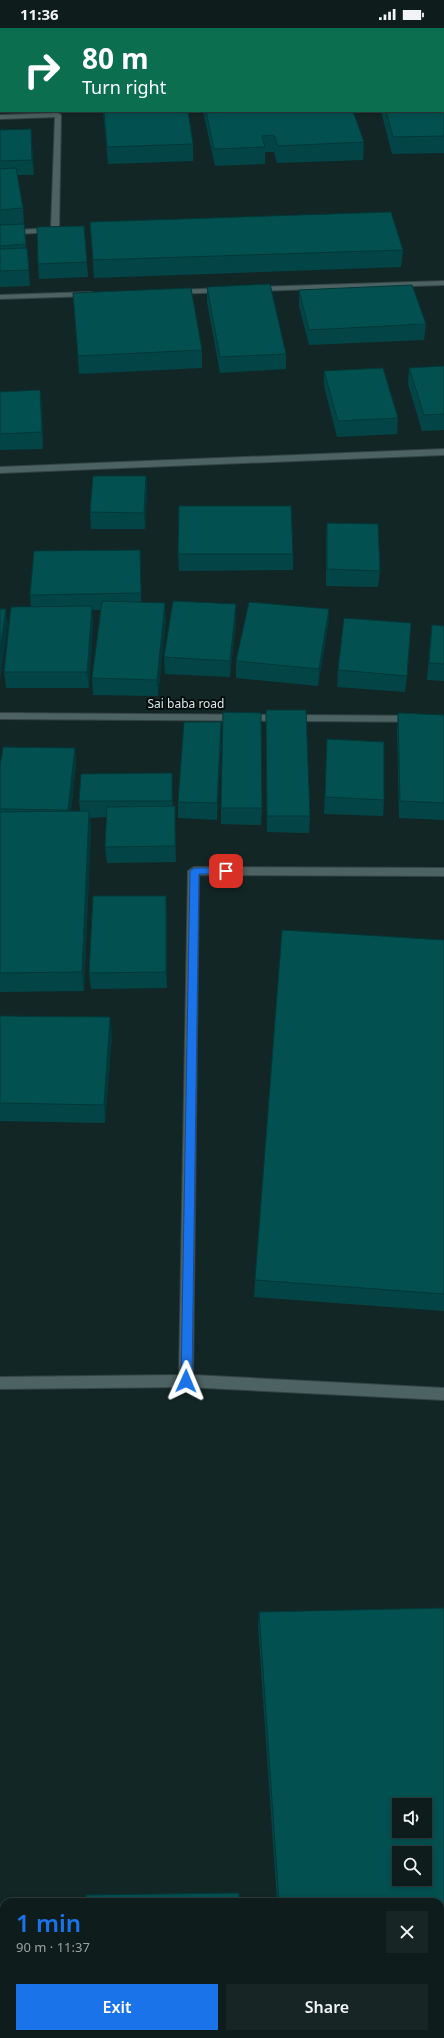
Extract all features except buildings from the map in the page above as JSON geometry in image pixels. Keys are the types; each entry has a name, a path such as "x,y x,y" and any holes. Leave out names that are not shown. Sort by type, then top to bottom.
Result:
{"street":[{"path":"0,117 58,115 55,230 0,233"},
{"path":"246,290 444,283"},
{"path":"166,292 230,290"},
{"path":"0,297 95,294"},
{"path":"0,470 444,452"},
{"name":"Sai baba road","path":"0,716 444,719"},
{"path":"186,1381 194,871 444,872"},
{"path":"0,1383 186,1381 444,1394"}],"route":[{"path":"186,1381 194,871 226,871"}]}
